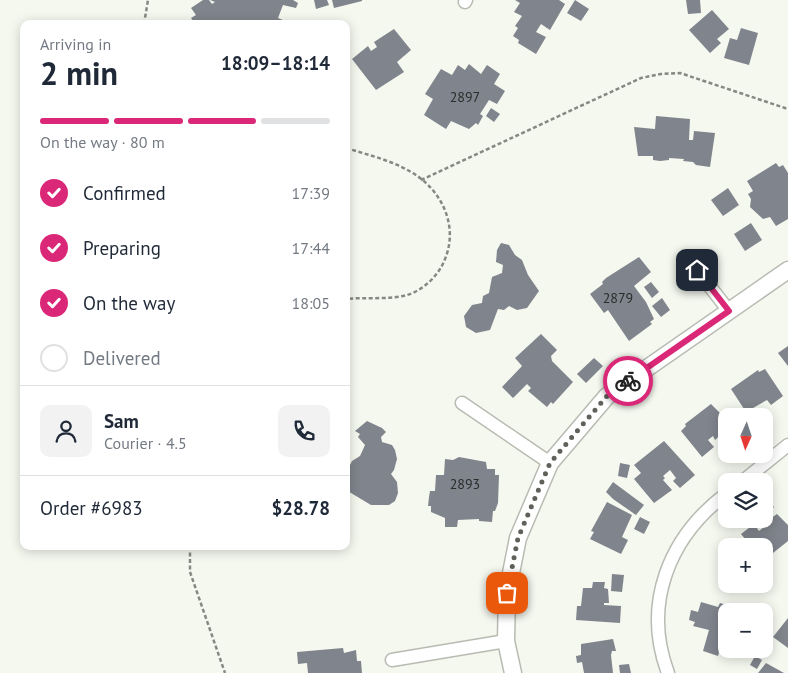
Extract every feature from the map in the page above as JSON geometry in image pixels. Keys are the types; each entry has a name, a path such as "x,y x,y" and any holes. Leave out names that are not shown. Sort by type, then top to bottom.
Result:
{"street":[{"path":"697,270 729,311"},
{"path":"513,673 506,641 507,593 518,538 550,463 607,396 788,270"},
{"path":"462,403 550,463"},
{"path":"753,473 788,445"},
{"path":"668,673 659,641 657,624 660,590 664,574 674,551 688,530 718,502"},
{"path":"392,660 506,641"}],"path":[{"path":"145,20 148,0"},
{"path":"421,180 641,78 661,74 680,73 788,109"},
{"path":"350,149 381,159 412,172 421,180 438,196 448,218 450,241 448,252 439,271 425,286 406,295 350,299"},
{"path":"190,550 190,572 225,673"}],"building":[{"path":"203,0 209,0 212,4 215,2 210,0 293,0 298,3 296,8 283,5 278,18 283,20 192,20 191,18 196,15 191,8"},
{"path":"314,0 327,0 329,5 316,9"},
{"path":"332,0 362,0 362,1 334,8"},
{"path":"515,0 559,0 565,4 550,30 541,24 536,32 546,37 536,54 518,43 519,40 513,36 518,28 515,26 522,16 514,12 520,3"},
{"path":"575,0 589,9 581,21 567,13"},
{"path":"686,0 700,0 701,13 688,14"},
{"path":"712,10 729,29 717,39 721,43 710,53 689,30"},
{"path":"741,28 758,33 749,65 724,58 730,38 737,40"},
{"path":"394,29 411,50 397,62 404,72 376,90 352,59 368,46 371,51 377,47 374,42"},
{"path":"469,64 481,74 487,65 500,74 494,84 505,91 497,104 489,100 480,114 483,116 478,125 476,123 469,129 451,121 446,129 424,115 433,99 425,94 441,69 452,75 458,65 465,70"},
{"path":"491,108 500,114 494,122 486,116"},
{"path":"656,116 690,119 689,140 693,140 694,131 715,133 710,167 683,161 684,159 669,158 669,160 660,161 653,160 653,156 638,156 634,127 655,129"},
{"path":"776,163 779,167 783,165 788,173 788,219 776,226 770,217 763,219 750,207 751,199 748,194 753,191 747,181"},
{"path":"728,188 739,205 723,216 711,200"},
{"path":"751,223 762,240 745,251 734,234"},
{"path":"501,243 509,245 515,255 522,260 528,275 539,291 527,308 517,310 509,306 504,310 498,309 490,330 476,333 466,327 464,316 472,305 482,303 483,296 489,293 492,277 502,273 503,265 496,262 497,250"},
{"path":"639,257 651,272 634,286 646,302 654,319 650,322 652,324 629,341 608,310 604,313 590,294 603,284 602,282 606,278"},
{"path":"651,282 659,292 652,298 644,287"},
{"path":"662,298 670,310 661,317 652,306"},
{"path":"541,334 557,350 551,356 552,361 573,382 553,404 551,402 547,407 528,391 531,388 527,384 513,398 502,387 522,366 515,358"},
{"path":"788,346 788,366 778,353"},
{"path":"594,358 603,366 586,383 577,374"},
{"path":"765,369 783,396 771,405 767,400 753,408 743,408 731,389 758,370 759,372"},
{"path":"711,404 718,411 718,437 715,440 713,436 708,440 714,447 702,457 681,431 686,426 685,424"},
{"path":"367,421 382,428 386,432 381,437 382,442 392,445 395,450 397,459 391,474 397,482 398,493 395,501 389,505 371,505 350,492 350,465 352,461 360,456 365,445 358,437 360,434 355,431"},
{"path":"664,441 695,475 680,488 673,481 676,478 670,470 663,476 665,478 663,480 672,490 654,503 634,479 641,473 634,465"},
{"path":"459,457 486,462 487,469 495,469 495,475 499,475 498,503 495,511 493,511 492,522 479,521 479,519 458,520 457,527 445,527 445,518 431,512 431,506 428,506 429,497 430,491 435,491 436,475 444,475 445,459 453,460"},
{"path":"620,463 630,465 627,478 618,476"},
{"path":"613,482 644,505 636,515 606,492"},
{"path":"607,502 632,515 622,537 628,540 621,554 590,539 594,532 591,531"},
{"path":"777,514 788,525 788,541 773,553 773,538 744,538 741,534 749,528 757,528 759,531 763,528 773,528 773,517"},
{"path":"640,517 650,522 644,534 634,529"},
{"path":"612,574 624,575 622,592 611,591"},
{"path":"593,582 605,582 604,588 608,589 609,603 604,603 604,605 621,606 620,623 576,620 577,606 581,606 583,588 592,588"},
{"path":"701,602 718,607 718,656 703,651 709,630 693,626 695,622 689,620 691,610 698,612"},
{"path":"788,618 788,648 773,637"},
{"path":"613,639 616,651 612,651 611,655 613,673 584,673 582,662 577,663 576,656 581,655 581,644"},
{"path":"343,648 344,653 356,650 357,661 361,661 362,673 308,673 307,663 298,664 297,652"},
{"path":"754,658 762,660 757,669 750,665"},
{"path":"766,663 784,673 758,673"},
{"path":"629,664 631,673 620,673 619,665"}],"way so far":[{"path":"507,593 518,538 550,463 607,396 628,381"}],"route":[{"path":"628,381 729,311 697,270"}]}
